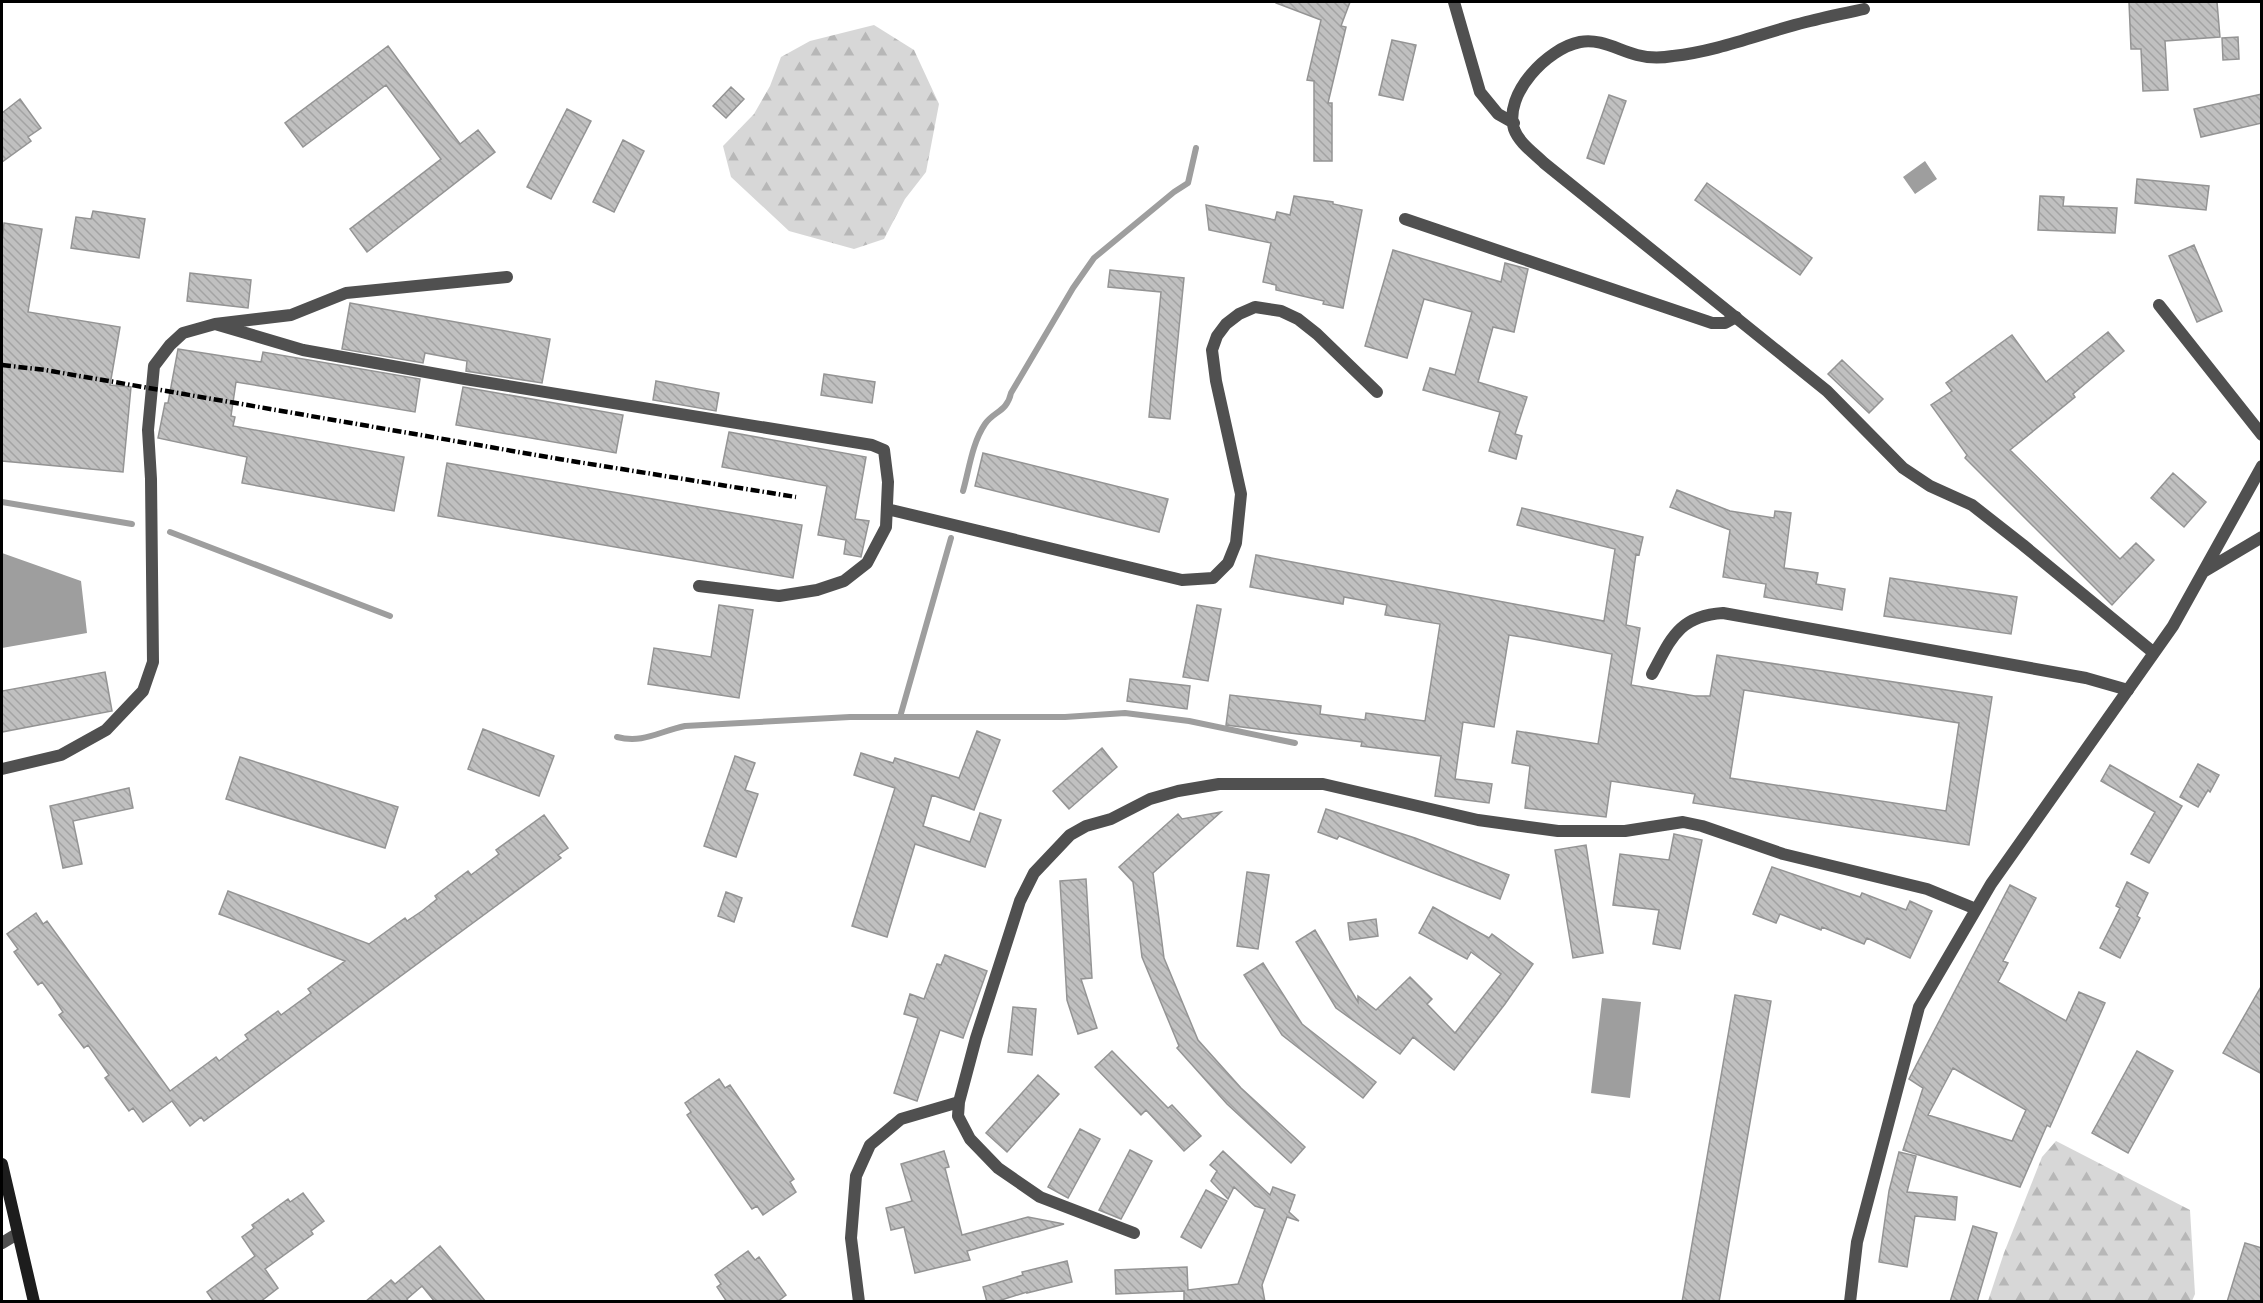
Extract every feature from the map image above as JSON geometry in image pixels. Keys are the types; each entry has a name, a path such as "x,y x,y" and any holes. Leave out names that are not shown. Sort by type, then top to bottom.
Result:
{"street":[{"path":"1454,2 1480,92 1488,105 1514,123"},
{"path":"1864,9 1806,22 1755,38 1674,56 1638,55 1598,42 1580,42 1560,49 1524,80 1514,107 1514,128 1523,143 1544,163 1827,391 1903,468 1930,486 1972,505 2154,653"},
{"path":"1405,219 1712,323 1725,323 1736,316"},
{"path":"2,769 61,755 84,743 106,730 143,691 153,662 151,479 147,430 154,366 170,345 183,333 215,324 291,315 346,293 507,278"},
{"path":"2159,305 2262,435"},
{"path":"887,509 1182,580 1213,578 1228,563 1236,543 1241,494 1216,381 1212,350 1217,336 1226,324 1239,314 1255,307 1281,311 1298,319 1317,334 1377,392"},
{"path":"215,324 303,350 465,379 872,445 884,450 888,482 886,527 867,563 844,581 817,590 779,596 699,586"},
{"path":"1850,1302 1857,1242 1919,1007 1991,884 2173,626 2262,466"},
{"path":"2202,573 2262,537"},
{"path":"1652,674 1674,633 1691,619 1705,614 1723,613 2086,678 2128,690"},
{"path":"1134,1233 1040,1197 998,1168 970,1139 958,1116 959,1102 976,1038 1020,901 1034,873 1070,834 1086,826 1111,819 1150,799 1178,791 1219,784 1323,784 1479,820 1558,831 1624,831 1683,822 1702,826 1783,854 1927,889 1976,909"},
{"path":"859,1302 851,1238 856,1176 870,1145 901,1119 959,1102"},
{"path":"2,1164 34,1302"},
{"path":"2,1243 17,1234"}],"green space":[{"path":"874,25 914,50 939,104 926,172 905,199 884,239 854,249 789,231 731,177 723,146 754,114 770,86 781,57 810,41"},
{"path":"2056,1141 2190,1210 2195,1294 2192,1301 1988,1301 2004,1253 2042,1157"}],"shaded area":[{"path":"1925,161 1937,179 1915,194 1903,177"},
{"path":"2,553 81,581 87,633 2,648"},
{"path":"1602,998 1641,1002 1630,1098 1591,1093"}],"building":[{"path":"1276,2 1350,2 1341,26 1346,27 1328,103 1332,103 1332,161 1314,161 1314,81 1307,80 1321,20"},
{"path":"2129,2 2217,2 2220,37 2165,41 2168,90 2143,91 2141,49 2131,49"},
{"path":"2238,37 2239,59 2223,60 2222,38"},
{"path":"1392,40 1416,45 1403,100 1379,95"},
{"path":"388,46 460,144 478,130 495,152 367,252 350,229 441,159 386,85 303,147 285,123"},
{"path":"731,87 744,99 726,118 713,106"},
{"path":"2262,94 2262,123 2201,137 2194,109"},
{"path":"1609,95 1626,101 1604,164 1587,158"},
{"path":"20,99 41,128 28,137 31,141 2,162 2,113"},
{"path":"567,109 591,121 551,199 527,187"},
{"path":"623,140 644,151 614,212 593,202"},
{"path":"2137,179 2209,186 2206,210 2135,203"},
{"path":"1707,183 1812,258 1800,275 1695,200"},
{"path":"1294,196 1333,202 1333,204 1362,210 1343,308 1323,304 1324,301 1276,290 1276,285 1263,282 1271,243 1209,230 1206,205 1275,220 1277,212 1290,215"},
{"path":"2040,196 2064,197 2063,206 2117,208 2115,233 2038,230"},
{"path":"93,211 145,219 139,258 71,248 76,217 91,219"},
{"path":"4,223 42,229 28,312 120,327 110,385 131,387 123,472 2,461 2,241"},
{"path":"2194,245 2222,311 2197,322 2169,256"},
{"path":"1393,250 1501,282 1505,263 1528,269 1514,332 1493,327 1478,382 1527,397 1515,434 1522,436 1516,459 1489,451 1500,412 1423,390 1430,368 1455,375 1472,312 1424,299 1407,358 1365,346"},
{"path":"1110,270 1184,278 1170,419 1149,417 1161,292 1108,287"},
{"path":"190,273 251,280 248,308 187,301"},
{"path":"350,303 550,339 542,383 466,371 467,361 425,353 423,363 342,349"},
{"path":"2108,332 2124,351 2073,394 2075,397 2010,450 2120,559 2136,543 2154,560 2112,605 1965,458 1967,455 1931,405 1952,391 1946,383 2012,335 2046,382"},
{"path":"178,349 261,362 263,352 420,379 415,412 236,382 231,416 235,417 233,426 404,457 394,511 242,483 247,457 158,438 165,403 168,403"},
{"path":"1842,360 1883,399 1869,413 1828,374"},
{"path":"824,374 875,382 872,403 821,395"},
{"path":"656,381 719,393 716,411 653,400"},
{"path":"463,387 623,415 616,453 456,425"},
{"path":"729,432 866,457 855,519 869,521 861,557 844,554 846,540 818,535 827,486 722,467"},
{"path":"983,453 1168,499 1159,532 975,486"},
{"path":"447,463 802,525 793,578 438,516"},
{"path":"2173,473 2206,502 2184,527 2151,498"},
{"path":"1677,490 1730,511 1774,518 1775,511 1791,513 1784,568 1818,573 1816,584 1845,589 1842,610 1764,597 1766,584 1723,577 1730,530 1670,507"},
{"path":"1522,508 1643,537 1639,555 1636,554 1626,625 1640,628 1631,685 1695,696 1710,696 1717,655 1992,697 1969,845 1693,803 1695,794 1611,781 1606,817 1525,808 1530,766 1512,763 1517,731 1598,744 1612,654 1528,638 1509,635 1494,727 1463,722 1455,779 1492,784 1489,803 1435,796 1441,756 1361,746 1362,742 1226,725 1230,695 1321,706 1320,714 1365,720 1366,713 1425,721 1440,624 1385,615 1387,605 1344,597 1343,604 1250,587 1256,555 1604,621 1615,549 1517,525","holes":["1744,690 1959,723 1946,811 1730,778"]},
{"path":"1890,578 2017,597 2011,634 1884,616"},
{"path":"719,605 753,610 739,698 648,684 654,648 711,657"},
{"path":"1197,605 1221,609 1208,681 1183,677"},
{"path":"105,672 112,711 2,732 2,691"},
{"path":"1130,679 1190,686 1187,709 1127,701"},
{"path":"483,729 554,756 539,796 468,769"},
{"path":"977,731 1000,740 974,810 932,795 923,826 970,842 980,813 1001,820 985,867 915,844 887,937 852,926 895,788 854,775 861,753 893,763 895,758 959,778"},
{"path":"1102,748 1117,767 1069,809 1053,791"},
{"path":"735,756 755,763 745,790 758,794 736,857 704,846"},
{"path":"240,757 398,807 385,848 226,799"},
{"path":"2198,764 2219,775 2210,792 2208,790 2198,807 2180,797"},
{"path":"2110,765 2182,806 2149,863 2131,854 2155,812 2101,781"},
{"path":"129,788 133,808 73,821 82,864 63,868 50,806"},
{"path":"1326,809 1415,838 1509,875 1500,899 1339,836 1337,839 1318,832"},
{"path":"1221,812 1153,873 1164,958 1198,1040 1241,1088 1305,1147 1291,1163 1227,1104 1177,1048 1179,1046 1142,957 1133,882 1119,867 1178,814 1182,819"},
{"path":"544,815 568,848 558,855 561,858 204,1121 201,1117 190,1126 172,1101 143,1122 133,1108 129,1111 105,1078 109,1075 88,1045 84,1048 59,1015 63,1012 53,997 42,982 38,985 14,952 18,949 7,934 36,913 43,924 47,921 170,1091 216,1057 219,1061 248,1039 245,1035 278,1011 281,1015 311,993 308,989 345,961 219,914 228,891 369,944 405,918 407,921 422,911 437,899 435,896 468,871 471,875 499,854 496,850"},
{"path":"1674,834 1702,840 1680,949 1653,944 1659,910 1613,905 1620,854 1669,860"},
{"path":"1586,845 1603,953 1573,958 1555,850"},
{"path":"1772,867 1860,897 1862,893 1906,910 1910,901 1932,911 1910,958 1867,938 1864,944 1822,927 1821,930 1780,914 1776,923 1753,914"},
{"path":"1247,872 1269,875 1258,949 1237,946"},
{"path":"1086,879 1092,978 1081,979 1097,1028 1078,1034 1067,1000 1060,881"},
{"path":"2127,882 2148,893 2137,916 2140,918 2120,958 2100,948 2120,908 2116,906"},
{"path":"2010,885 2036,898 2003,961 2008,963 1998,982 2066,1021 2079,992 2105,1003 2050,1127 2047,1125 2020,1187 1903,1150 1923,1088 1909,1079","holes":["1953,1068 2026,1110 2012,1141 1928,1115"]},
{"path":"726,892 742,898 734,922 718,916"},
{"path":"1433,907 1489,938 1492,934 1533,964 1454,1070 1413,1037 1400,1054 1336,1008 1296,942 1315,930 1358,1002 1358,996 1376,1010 1410,977 1432,999 1427,1004 1455,1033 1501,974 1471,952 1467,959 1419,933"},
{"path":"1376,919 1378,936 1350,940 1348,923"},
{"path":"945,955 987,971 963,1038 940,1030 917,1101 894,1093 918,1018 904,1014 910,994 924,999 937,964 941,965"},
{"path":"1263,963 1302,1024 1376,1082 1363,1098 1282,1035 1244,975"},
{"path":"2262,985 2262,1074 2223,1053"},
{"path":"1735,995 1771,1001 1719,1302 1682,1302"},
{"path":"1013,1007 1036,1009 1032,1055 1008,1052"},
{"path":"1112,1051 1168,1108 1172,1105 1201,1136 1184,1151 1146,1110 1141,1115 1095,1067"},
{"path":"2137,1051 2173,1071 2128,1153 2092,1133"},
{"path":"1038,1075 1059,1094 1007,1152 986,1133"},
{"path":"719,1079 725,1088 730,1085 794,1179 790,1182 796,1192 763,1215 757,1206 752,1209 687,1115 691,1112 685,1103"},
{"path":"1080,1129 1100,1139 1068,1198 1048,1187"},
{"path":"1130,1150 1152,1161 1121,1219 1099,1210"},
{"path":"944,1151 949,1167 945,1168 962,1235 1028,1217 1064,1224 967,1251 970,1260 915,1273 904,1227 891,1230 886,1208 912,1201 901,1164"},
{"path":"1223,1151 1270,1195 1273,1187 1295,1195 1289,1212 1299,1221 1287,1217 1262,1285 1265,1302 1184,1302 1184,1291 1116,1294 1115,1270 1187,1267 1188,1290 1238,1284 1265,1209 1255,1206 1234,1187 1228,1199 1211,1181 1217,1171 1210,1165"},
{"path":"1899,1152 1916,1156 1907,1192 1957,1197 1955,1220 1915,1216 1907,1267 1879,1262 1889,1191"},
{"path":"1206,1190 1227,1201 1201,1248 1181,1237"},
{"path":"303,1193 324,1221 311,1231 313,1234 265,1269 278,1288 260,1302 214,1302 207,1292 255,1256 242,1237 254,1228 252,1225 288,1199 290,1202"},
{"path":"1973,1226 1997,1233 1977,1302 1950,1302"},
{"path":"2245,1243 2262,1248 2262,1302 2227,1302"},
{"path":"440,1246 486,1302 435,1302 422,1286 407,1299 409,1302 365,1302 391,1280 395,1284"},
{"path":"748,1251 755,1260 759,1257 786,1295 777,1302 727,1302 717,1287 721,1284 715,1275"},
{"path":"1067,1261 1072,1282 995,1302 987,1302 983,1287 1023,1275 1022,1272"}],"waterway":[{"path":"963,491 974,448 981,431 985,424 1007,404 1011,393 1073,288 1094,258 1188,183 1196,148"},
{"path":"2,502 132,524"},
{"path":"170,532 390,616"},
{"path":"900,717 951,538"},
{"path":"617,737 643,738 685,726 850,717 1065,717 1125,713 1189,721 1295,743"}],"railway":[{"path":"2,365 45,370 559,459 796,497"}]}
